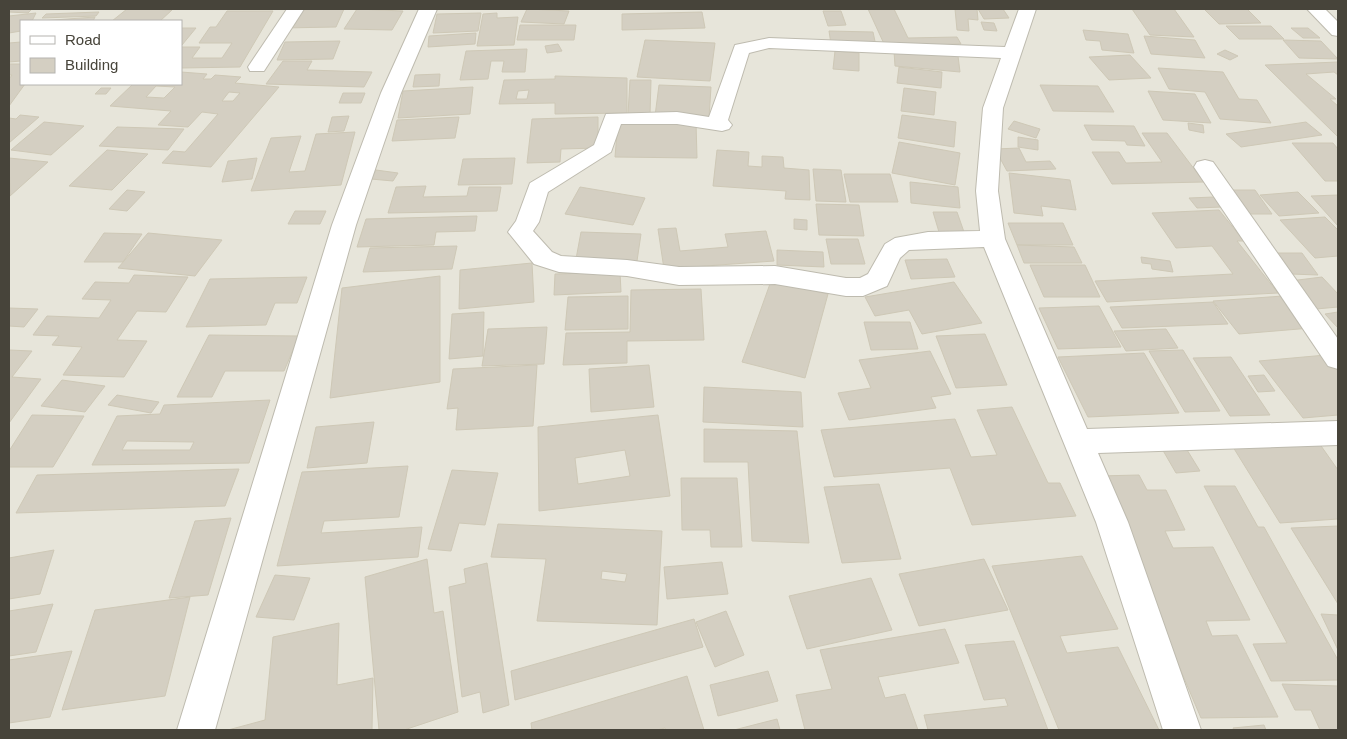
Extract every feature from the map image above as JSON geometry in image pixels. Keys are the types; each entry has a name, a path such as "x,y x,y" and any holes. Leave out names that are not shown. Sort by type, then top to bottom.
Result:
{"street":[{"path":"257,67 295,9"},
{"path":"196,730 344,225 391,93 428,9"},
{"path":"1027,9 993,108 987,191 993,239 1112,522 1182,730"},
{"path":"1315,9 1338,32"},
{"path":"993,239 917,241 898,246 889,255 878,280 864,287 846,287 775,275 680,276 627,268 559,264 543,258 520,232 528,222 538,188 604,148 613,118 677,118 722,126 718,120 741,49 769,43 1012,52"},
{"path":"1205,168 1338,359"},
{"path":"1077,441 1338,433"}],"shaded area":[{"path":"9,9 1338,9 1338,730 9,730"}],"building":[{"path":"9,9 32,9 28,13 9,12"},
{"path":"127,9 172,10 161,20 113,20"},
{"path":"302,9 344,9 336,27 282,28"},
{"path":"357,9 403,11 392,30 344,29"},
{"path":"527,9 569,11 564,24 521,22"},
{"path":"868,9 894,9 908,38 957,37 961,44 885,46"},
{"path":"955,9 977,9 978,20 968,19 969,31 957,30"},
{"path":"978,9 1003,9 1009,18 984,19"},
{"path":"1132,9 1174,9 1194,37 1150,35"},
{"path":"1204,9 1247,9 1261,23 1219,24"},
{"path":"227,11 273,11 240,67 182,68 182,47 200,47 192,58 222,58 232,43 199,43 210,27 216,27"},
{"path":"823,11 841,11 846,25 828,26"},
{"path":"99,12 96,16 42,18 46,14"},
{"path":"702,12 705,28 622,30 622,14"},
{"path":"36,13 32,20 20,20 20,31 9,33 9,16"},
{"path":"481,13 478,31 433,33 437,14"},
{"path":"497,13 497,18 518,17 514,45 477,46 483,14"},
{"path":"95,17 94,20 54,20"},
{"path":"981,22 994,23 997,31 984,30"},
{"path":"520,25 576,25 574,40 517,40"},
{"path":"1226,26 1271,26 1284,39 1239,39"},
{"path":"182,28 196,28 182,45"},
{"path":"1291,28 1308,28 1320,38 1303,38"},
{"path":"1083,30 1128,34 1134,53 1102,50 1100,41 1086,40"},
{"path":"829,31 873,32 876,46 831,44"},
{"path":"476,33 475,44 428,47 429,36"},
{"path":"1144,36 1195,40 1205,58 1151,54"},
{"path":"645,40 715,43 710,81 637,77"},
{"path":"1283,40 1321,41 1338,59 1299,58"},
{"path":"340,41 333,59 277,60 285,42"},
{"path":"20,42 20,61 9,62 9,43"},
{"path":"558,44 562,51 547,53 545,46"},
{"path":"527,49 525,72 502,72 504,61 491,61 488,79 460,80 466,51"},
{"path":"1225,50 1238,56 1230,60 1217,54"},
{"path":"835,51 859,53 859,71 833,69"},
{"path":"894,51 958,56 960,72 895,66"},
{"path":"1130,55 1151,78 1109,80 1089,57"},
{"path":"283,61 312,61 307,70 372,72 364,87 266,84"},
{"path":"1338,62 1338,75 1334,72 1306,74 1336,99 1330,99 1338,106 1338,137 1265,65"},
{"path":"9,64 20,64 20,85 24,85 9,106 9,79 12,75 9,75"},
{"path":"899,67 942,72 941,88 897,83"},
{"path":"1158,68 1223,72 1239,99 1257,100 1271,123 1220,119 1205,92 1169,89"},
{"path":"182,72 207,74 203,79 211,79 215,75 241,77 235,83 279,87 211,167 162,163 173,151 185,152 218,114 202,112 188,127 158,125 171,111 110,106 132,85 182,85","holes":["156,86 175,87 164,98 146,97","229,92 240,93 233,101 222,101"]},
{"path":"440,74 439,86 413,87 415,75"},
{"path":"555,76 627,78 627,113 555,114 555,103 499,104 504,80 555,79","holes":["529,90 527,99 516,99 518,91"]},
{"path":"630,80 651,80 650,115 628,114"},
{"path":"659,85 711,87 709,118 655,116"},
{"path":"1040,85 1098,86 1114,112 1053,111"},
{"path":"473,87 470,114 398,118 403,91"},
{"path":"101,88 111,88 106,94 95,94"},
{"path":"904,88 936,92 934,115 901,111"},
{"path":"1148,91 1195,94 1211,123 1163,120"},
{"path":"343,93 365,93 361,103 339,103"},
{"path":"20,115 39,117 9,143 9,118 16,119"},
{"path":"902,115 956,122 954,147 898,138"},
{"path":"349,116 344,131 328,132 332,117"},
{"path":"459,117 455,138 392,141 397,120"},
{"path":"598,117 598,148 561,149 560,162 527,163 532,119"},
{"path":"618,121 696,122 697,158 615,157"},
{"path":"1014,121 1040,129 1036,138 1008,129"},
{"path":"44,122 84,126 51,155 11,150"},
{"path":"1306,122 1322,135 1241,147 1226,134"},
{"path":"1188,123 1203,125 1204,133 1189,130"},
{"path":"1084,125 1134,126 1145,146 1127,145 1125,141 1092,140"},
{"path":"117,127 184,129 168,150 99,146"},
{"path":"355,132 341,185 251,191 271,138 301,136 289,172 305,171 316,134"},
{"path":"1142,133 1167,133 1204,182 1112,184 1092,152 1119,152 1126,163 1162,162"},
{"path":"1018,137 1038,140 1038,150 1018,147"},
{"path":"899,142 960,153 955,185 892,173"},
{"path":"1292,143 1333,143 1338,149 1338,181 1325,181"},
{"path":"1019,148 1026,162 1050,161 1056,169 1007,171 995,149"},
{"path":"107,150 148,154 112,190 69,186"},
{"path":"717,150 749,152 748,166 762,167 762,156 783,157 784,168 809,170 810,200 785,199 786,191 713,186"},
{"path":"9,158 48,162 10,196"},
{"path":"257,158 252,179 222,182 228,161"},
{"path":"515,158 512,184 458,185 463,159"},
{"path":"813,169 841,170 846,202 816,201"},
{"path":"376,170 398,173 393,181 371,179"},
{"path":"1009,173 1070,180 1076,210 1041,206 1043,216 1014,213"},
{"path":"844,174 890,174 898,202 850,202"},
{"path":"910,182 958,187 960,208 911,203"},
{"path":"426,186 423,197 467,196 469,187 501,187 497,211 388,213 396,187"},
{"path":"580,187 645,198 633,225 565,214"},
{"path":"127,190 145,192 127,211 109,209"},
{"path":"1229,190 1255,190 1272,214 1246,214"},
{"path":"1298,192 1319,213 1279,216 1260,195"},
{"path":"1338,195 1338,226 1311,196"},
{"path":"1214,197 1222,207 1197,208 1189,198"},
{"path":"816,204 859,205 864,236 819,235"},
{"path":"1219,210 1244,241 1237,241 1278,293 1107,302 1095,281 1233,274 1212,246 1176,248 1152,213"},
{"path":"295,211 326,211 320,224 288,224"},
{"path":"933,212 957,212 964,232 939,232"},
{"path":"477,216 475,231 436,232 434,245 357,247 366,219"},
{"path":"1325,217 1338,230 1338,256 1315,258 1280,220"},
{"path":"794,219 807,220 807,230 794,229"},
{"path":"1008,223 1063,223 1073,245 1017,245"},
{"path":"676,228 680,251 728,247 725,234 766,231 774,261 664,269 658,229"},
{"path":"581,232 641,234 637,261 576,259"},
{"path":"104,233 142,234 123,262 84,262"},
{"path":"148,233 222,240 195,276 118,268"},
{"path":"826,239 858,239 865,264 831,264"},
{"path":"1017,245 1074,247 1082,263 1024,263"},
{"path":"457,246 452,269 363,272 370,248"},
{"path":"777,250 823,252 824,267 777,265"},
{"path":"1276,253 1302,253 1318,275 1291,274"},
{"path":"1141,257 1170,261 1173,272 1152,269 1151,264 1142,263"},
{"path":"947,259 955,277 911,279 905,260"},
{"path":"532,263 534,302 459,309 460,270"},
{"path":"1030,265 1085,265 1100,297 1044,297"},
{"path":"620,272 621,292 554,295 555,274"},
{"path":"134,275 188,277 166,312 137,311 117,340 147,341 124,377 63,375 82,347 52,345 59,336 33,335 47,316 99,318 111,300 82,299 95,282 129,283"},
{"path":"440,276 440,382 330,398 342,288"},
{"path":"307,277 297,303 275,303 266,325 186,327 210,279"},
{"path":"1322,277 1338,294 1338,307 1316,309 1290,281"},
{"path":"771,281 828,294 805,378 742,362"},
{"path":"954,282 982,323 922,334 909,310 875,316 865,297"},
{"path":"701,289 704,340 627,341 627,363 563,365 566,333 630,332 631,290"},
{"path":"628,296 628,329 565,330 568,297"},
{"path":"1283,296 1311,328 1239,334 1213,301"},
{"path":"1213,302 1228,324 1122,328 1110,307"},
{"path":"1099,306 1121,347 1058,349 1039,308"},
{"path":"9,308 38,309 24,327 9,326"},
{"path":"484,312 483,356 449,359 452,314"},
{"path":"1338,312 1338,328 1325,314"},
{"path":"864,322 910,322 918,349 871,350"},
{"path":"547,327 544,364 482,366 488,329"},
{"path":"1166,329 1178,348 1126,351 1114,331"},
{"path":"985,334 1007,385 956,388 936,336"},
{"path":"209,335 299,336 284,371 225,371 212,397 177,397"},
{"path":"9,350 32,351 12,377 41,379 9,423"},
{"path":"1183,350 1220,411 1185,412 1149,351"},
{"path":"930,351 951,394 931,397 936,408 849,420 838,393 871,388 859,360"},
{"path":"1144,353 1179,413 1088,417 1058,357"},
{"path":"1326,355 1338,370 1338,415 1303,418 1259,361"},
{"path":"1231,357 1270,415 1230,416 1193,358"},
{"path":"537,365 533,426 456,430 458,408 447,409 453,369"},
{"path":"649,365 654,407 591,412 589,369"},
{"path":"1264,375 1275,391 1258,392 1248,376"},
{"path":"62,380 105,386 85,412 41,406"},
{"path":"704,387 801,392 803,427 703,422"},
{"path":"117,395 159,402 151,413 108,405"},
{"path":"270,400 249,463 92,465 117,416 160,414 164,405","holes":["127,441 194,442 190,450 122,450"]},
{"path":"1012,407 1048,483 1060,483 1076,516 972,525 950,468 834,477 821,430 955,419 971,457 997,455 977,410"},
{"path":"32,415 84,416 53,467 9,467 9,451"},
{"path":"658,415 670,496 539,511 538,427","holes":["625,450 630,476 578,484 575,458"]},
{"path":"374,422 367,463 307,468 316,427"},
{"path":"704,429 797,431 809,543 752,541 748,462 704,462"},
{"path":"1319,443 1338,470 1338,519 1280,523 1233,447"},
{"path":"1184,445 1200,471 1176,473 1161,447"},
{"path":"408,466 399,517 324,521 321,533 422,527 418,557 277,566 302,472"},
{"path":"239,469 225,506 16,513 37,475"},
{"path":"452,470 498,473 485,525 459,523 451,551 428,549"},
{"path":"1139,475 1147,490 1166,490 1185,530 1165,531 1173,548 1213,547 1250,620 1206,621 1212,636 1237,635 1278,717 1201,718 1098,476"},
{"path":"681,478 737,478 742,547 711,547 710,530 682,530"},
{"path":"879,484 901,559 842,563 824,487"},
{"path":"1204,486 1235,486 1258,527 1264,527 1338,660 1338,680 1271,681 1253,644 1287,643"},
{"path":"231,518 208,595 169,598 195,521"},
{"path":"498,524 662,531 657,625 537,621 546,559 491,557","holes":["602,571 627,574 625,582 601,579"]},
{"path":"1338,526 1338,604 1291,528"},
{"path":"54,550 40,594 9,599 9,558"},
{"path":"1082,556 1118,629 1060,636 1067,653 1118,647 1159,730 1059,730 992,566"},
{"path":"427,559 434,613 443,611 458,712 404,730 379,730 365,577"},
{"path":"984,559 1008,610 919,626 899,574"},
{"path":"722,562 728,594 667,599 664,567"},
{"path":"487,563 509,705 483,713 480,692 462,697 449,587 466,583 464,569"},
{"path":"275,575 310,578 294,620 256,617"},
{"path":"871,578 892,630 807,649 789,596"},
{"path":"190,597 165,696 62,710 95,610"},
{"path":"53,604 36,652 9,656 9,611"},
{"path":"726,611 744,655 715,667 696,622"},
{"path":"1321,614 1338,615 1338,650"},
{"path":"694,619 703,647 515,700 511,671"},
{"path":"339,623 337,685 373,678 372,730 228,730 265,720 273,637"},
{"path":"945,629 959,663 878,677 885,698 905,694 918,730 805,730 796,695 832,689 820,650"},
{"path":"1014,641 1048,730 928,730 924,715 1008,706 1005,698 984,700 965,645"},
{"path":"72,651 50,717 9,723 9,660"},
{"path":"768,671 778,701 718,716 710,685"},
{"path":"687,676 704,730 666,730 665,728 657,730 532,730 531,723"},
{"path":"1282,684 1338,686 1338,730 1320,730 1311,710 1295,710"},
{"path":"777,719 780,730 734,730"},
{"path":"1264,725 1266,730 1234,730 1233,728"}]}
